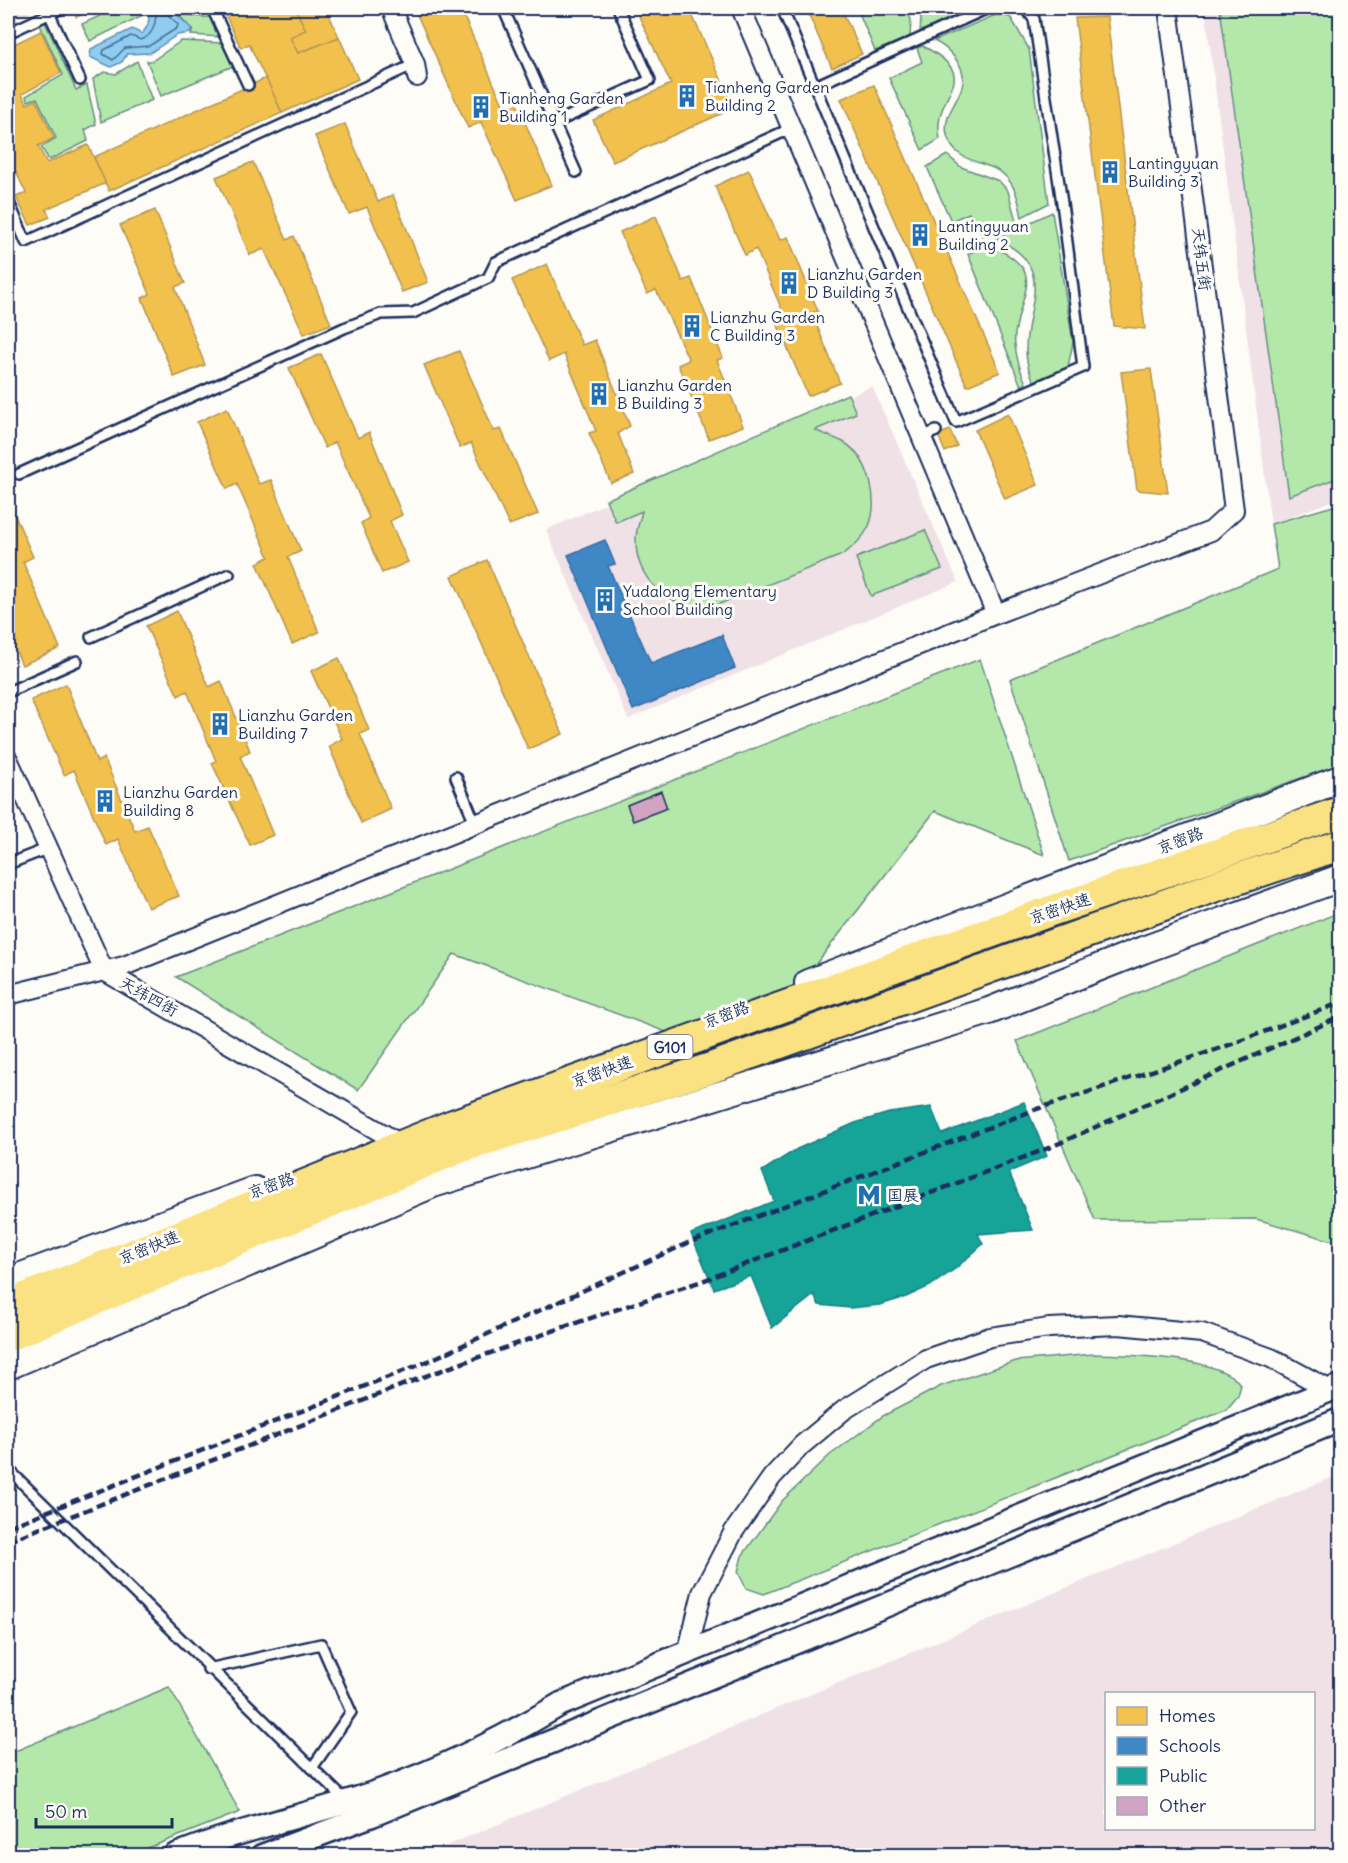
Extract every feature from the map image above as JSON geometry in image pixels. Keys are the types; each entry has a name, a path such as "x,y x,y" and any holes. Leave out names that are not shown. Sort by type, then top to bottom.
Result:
{"highway":[{"name":"京密快速","path":"8,1305 453,1125 1048,912 1341,812"},
{"name":"京密快速","path":"8,1336 462,1148 708,1069 1220,885 1341,845"}],"main road":[{"name":"京密路","path":"8,1281 394,1140 1341,779"},
{"path":"8,1366 433,1184 989,1011 1143,950 1341,878"}],"street":[{"path":"391,8 416,70"},
{"path":"8,995 124,966 996,614 929,434 741,8"},
{"name":"天纬五街","path":"996,614 1210,531 1234,510 1168,8"},
{"name":"天纬四街","path":"8,759 104,971 394,1140"},
{"path":"687,1654 702,1593 734,1531 772,1478 802,1444 844,1410 926,1359 990,1337 1049,1328 1118,1325 1202,1333 1271,1358 1335,1388"},
{"path":"174,1856 207,1842 346,1802 500,1740 561,1704 1335,1388"},
{"path":"262,1856 309,1847 1341,1420"}],"lane":[{"path":"8,33 62,8"},
{"path":"212,8 248,84"},
{"path":"503,8 576,172"},
{"path":"554,123 650,80 618,8"},
{"path":"782,8 956,422 1083,367 1062,202 1034,19 1025,8"},
{"path":"815,86 988,8"},
{"path":"49,13 80,80"},
{"path":"8,200 26,242 416,70"},
{"path":"266,122 271,132"},
{"path":"19,474 344,328 381,315 413,313 488,278 496,262 792,128"},
{"path":"91,637 229,574"},
{"path":"8,692 77,661"},
{"path":"456,777 475,824"},
{"path":"8,864 49,848"},
{"path":"8,1469 346,1802"},
{"path":"208,1668 321,1644 351,1712 312,1768"}],"shaded area":[{"path":"8,8 41,8 8,22"},
{"path":"1205,8 1340,8 1340,498 1271,524"},
{"path":"872,386 958,582 628,719 546,530"},
{"path":"1340,1474 1340,1855 424,1855"}],"green space":[{"path":"117,8 140,8 143,15 90,41 82,24"},
{"path":"857,8 906,8 911,20 910,37 875,51"},
{"path":"916,8 976,8 920,34 921,18"},
{"path":"1220,8 1340,8 1340,477 1289,496"},
{"path":"173,10 213,17 221,37 191,35 193,29"},
{"path":"1000,13 1011,18 1029,49 1049,203 1022,217 1016,192 1008,179 1001,172 965,157 951,145 946,125 962,88 962,69 945,48 934,41"},
{"path":"45,22 76,90 87,85 96,124 85,130 88,141 49,160 41,147 56,138 37,98 28,101 26,96 63,75 40,25"},
{"path":"181,41 223,43 233,66 161,96 147,61 152,61"},
{"path":"923,46 942,58 952,69 954,78 942,109 939,123 940,139 922,150 889,78 922,62 917,48"},
{"path":"137,61 152,100 101,122 93,79 104,72 116,74"},
{"path":"947,155 961,167 999,181 1008,191 1016,221 983,236 969,213 951,221 927,167"},
{"path":"1052,212 1073,342 1068,367 1034,381 1027,361 1026,341 1034,284 1030,267 1018,252 995,239"},
{"path":"988,244 1019,263 1025,272 1027,282 1015,334 1017,359 1026,383 1021,386 968,254"},
{"path":"848,394 856,413 815,430 845,443 854,450 866,470 873,494 873,506 868,528 856,543 842,555 707,609 680,603 657,589 641,567 637,554 636,536 642,511 616,522 606,500"},
{"path":"1340,504 1340,764 1069,861 1010,679 1278,569 1271,524"},
{"path":"925,530 942,569 871,596 856,558"},
{"path":"980,659 1044,855 935,811 777,1014 699,1044 454,954 358,1090 176,977"},
{"path":"1340,912 1340,1192 1333,1195 1340,1219 1340,1243 1256,1219 1095,1220 1017,1041"},
{"path":"1094,1354 1151,1357 1194,1363 1230,1375 1241,1385 1238,1396 1226,1410 764,1594 746,1588 738,1572 742,1556 782,1501 830,1455 883,1416 941,1386 1016,1361"},
{"path":"169,1687 240,1812 130,1855 8,1855 8,1754"}],"water":[{"path":"150,8 171,9 192,29 190,33 177,35 150,53 127,54 122,62 111,67 90,57 91,49 132,29 142,34 148,25"}],"building: Homes":[{"path":"72,8 97,8 76,17"},
{"path":"227,8 295,8 306,30 290,37 298,53 339,37 358,79 282,113 249,44 241,48 223,10"},
{"path":"295,8 326,8 339,37 298,53 290,37 306,30"},
{"name":"Tianheng Garden Building 1","path":"414,8 460,8 505,109 517,104 552,185 517,200 481,122 468,128"},
{"name":"Tianheng Garden Building 2","path":"635,8 689,8 734,108 613,162 593,120 671,84"},
{"path":"806,8 841,8 862,54 832,68"},
{"name":"Lantingyuan Building 3","path":"1107,17 1145,329 1114,326 1075,18"},
{"path":"41,31 61,73 22,94 27,104 36,100 54,138 38,146 47,163 88,145 106,183 46,209 50,217 30,225 16,197 26,193 16,172 8,176 8,47"},
{"path":"266,78 282,113 109,191 94,157"},
{"name":"Lantingyuan Building 2","path":"874,85 1000,372 967,386 841,99"},
{"path":"345,124 378,202 393,195 428,282 402,292 367,207 349,214 315,136"},
{"path":"253,162 287,240 294,236 331,324 304,334 264,249 250,255 216,177"},
{"name":"Lianzhu Garden D Building 3","path":"749,170 780,240 788,237 818,311 812,313 840,383 808,396 776,321 785,317 756,249 745,255 715,186"},
{"path":"155,210 185,283 175,287 205,365 174,377 142,298 150,294 120,225"},
{"name":"Lianzhu Garden C Building 3","path":"656,216 683,281 691,278 723,358 717,360 743,426 709,439 678,365 689,360 656,290 647,294 620,232"},
{"name":"Lianzhu Garden B Building 3","path":"547,264 582,345 595,340 630,426 618,433 634,474 611,483 589,433 596,431 564,354 549,361 512,280"},
{"path":"459,351 494,431 501,429 538,514 509,525 471,443 460,448 424,365"},
{"path":"321,354 358,438 369,432 402,515 390,521 408,562 382,573 361,523 369,518 335,442 325,448 289,368"},
{"path":"1151,369 1168,493 1137,490 1121,372"},
{"path":"227,408 259,484 271,480 301,551 288,557 319,632 292,644 257,563 269,557 237,484 227,489 197,422"},
{"path":"1008,414 1038,485 1005,499 975,430"},
{"path":"950,430 957,446 945,452 938,435"},
{"path":"8,499 33,557 23,562 60,648 22,665 8,632"},
{"path":"487,560 563,734 528,749 452,576"},
{"name":"Lianzhu Garden Building 7","path":"177,611 209,687 221,681 250,751 240,756 273,835 250,845 212,763 216,761 187,691 178,696 146,626"},
{"path":"339,658 369,730 360,734 391,809 361,823 329,746 342,739 311,671"},
{"name":"Lianzhu Garden Building 8","path":"66,684 97,762 104,758 135,831 148,826 179,896 148,908 118,839 106,845 74,770 64,775 31,700"}],"building: Schools":[{"name":"Yudalong Elementary School Building","path":"605,540 615,564 608,566 651,663 722,635 735,668 633,710 568,555"}],"building: Public":[{"path":"1024,1102 1047,1156 1009,1172 1033,1230 978,1234 983,1244 955,1269 930,1286 906,1297 880,1305 850,1308 819,1305 814,1295 772,1328 751,1276 714,1289 691,1234 774,1201 762,1171 797,1149 855,1123 889,1113 931,1107 942,1134"}],"building: Other":[{"path":"661,791 667,808 633,821 627,805"}],"railway":[{"path":"8,1527 426,1362 688,1243 1037,1109 1224,1047 1340,1003"},
{"path":"8,1541 428,1375 702,1281 1051,1147 1340,1017"}],"place":[{"name":"Tianheng Garden Building 2","path":"687,96"},
{"name":"Tianheng Garden Building 1","path":"481,107"},
{"name":"Lantingyuan Building 3","path":"1110,172"},
{"name":"Lantingyuan Building 2","path":"920,235"},
{"name":"Lianzhu Garden D Building 3","path":"789,283"},
{"name":"Lianzhu Garden C Building 3","path":"692,326"},
{"name":"Lianzhu Garden B Building 3","path":"599,394"},
{"name":"Yudalong Elementary School Building","path":"605,600"},
{"name":"Lianzhu Garden Building 7","path":"220,724"},
{"name":"Lianzhu Garden Building 8","path":"105,801"},
{"name":"国展","path":"869,1195"}]}
